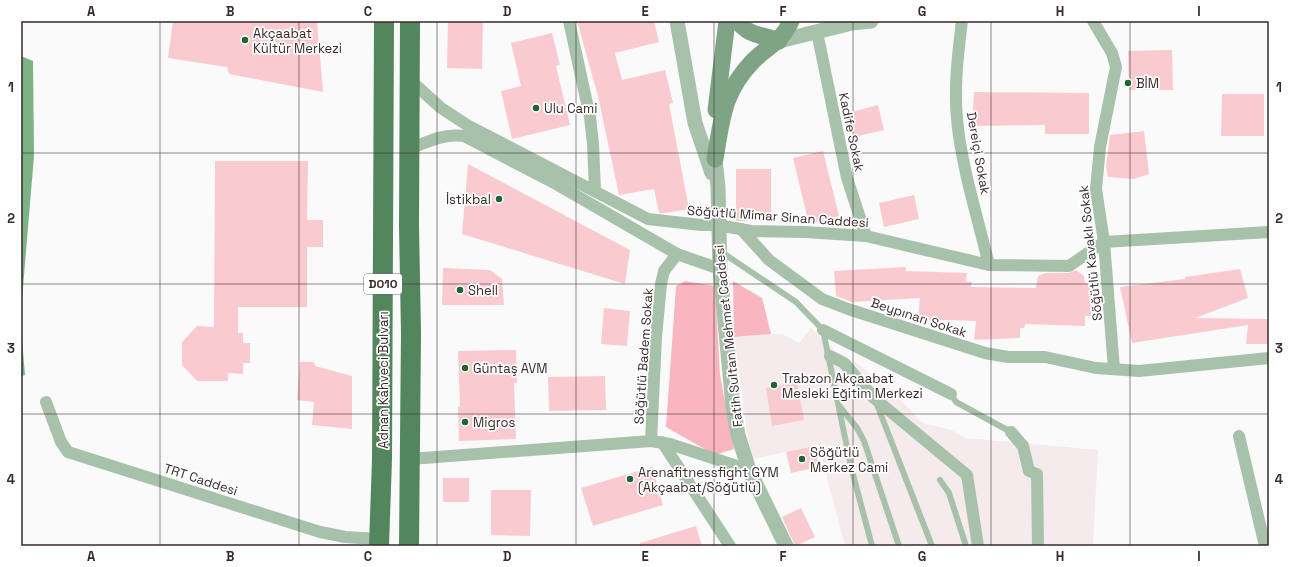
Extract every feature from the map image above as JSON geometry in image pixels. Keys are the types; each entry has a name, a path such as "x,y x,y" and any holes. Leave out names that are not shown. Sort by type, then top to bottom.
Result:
{"highway":[{"name":"Adnan Kahveci Bulvarı","path":"379,542 382,451 384,21"},
{"name":"Adnan Kahveci Bulvarı","path":"409,546 411,333 409,149 410,21"}],"main road":[{"name":"Fatih Sultan Mehmet Caddesi","path":"715,159 715,117 727,21"},
{"path":"738,21 741,26 750,32 779,41"},
{"name":"Fatih Sultan Mehmet Caddesi","path":"715,159 723,112 731,89 754,60 771,45 779,41 791,21"}],"street":[{"path":"568,21 590,117 595,191"},
{"name":"Fatih Sultan Mehmet Caddesi","path":"677,21 695,124 718,187"},
{"path":"779,41 852,23 871,21"},
{"name":"Dereiçi Sokak","path":"962,21 957,62 957,119 972,197 989,265"},
{"name":"Söğütlü Kavaklı Sokak","path":"1093,21 1112,54 1116,67 1096,172 1096,189 1104,242 1114,369"},
{"name":"Kadife Sokak","path":"817,32 847,178 866,236"},
{"name":"Söğütlü Mimar Sinan Caddesi","path":"409,79 441,108 467,125 648,219 718,225 741,229 866,236 989,265 1069,266 1104,242"},
{"path":"409,149 435,139 453,135 464,136 558,185 677,254 720,269"},
{"name":"Fatih Sultan Mehmet Caddesi","path":"715,159 718,187 720,269 732,406 738,435 749,470 786,546"},
{"name":"Beypınarı Sokak","path":"741,229 769,260 822,299 848,309 985,353 1008,357 1045,357 1096,368 1139,371 1166,370 1269,358"},
{"path":"1104,242 1269,232"},
{"name":"Söğütlü Badem Sokak","path":"657,442 656,337 661,284 664,271 677,254"},
{"path":"823,330 951,394"},
{"path":"830,356 844,363 874,398 967,475 978,546"},
{"name":"TRT Caddesi","path":"46,402 61,442 68,452 320,532 379,542"},
{"path":"1011,432 1022,446 1029,471 1037,474 1038,546"},
{"path":"1239,436 1265,546"},
{"path":"657,442 730,546"},
{"name":"Söğütlü Badem Sokak","path":"410,459 657,442 749,470"}],"lane":[{"path":"719,250 796,302 823,330 830,356 851,467 872,546"},
{"path":"951,394 956,402 1011,432"},
{"path":"874,398 932,546"},
{"path":"839,407 857,428 864,441 899,546"},
{"path":"940,480 949,493 966,546"}],"shaded area":[{"path":"21,56 33,61 34,156 21,311"},
{"path":"685,281 715,286 720,375 734,449 715,455 666,427 676,286"},
{"path":"733,281 762,298 771,334 734,337"},
{"path":"21,328 25,375 21,376"},
{"path":"811,328 835,351 858,364 891,389 922,423 951,430 966,438 1098,450 1093,546 845,546 818,445 753,459 747,432 734,337 782,334 799,343"}],"building":[{"name":"Akçaabat Kültür Merkezi","path":"173,21 317,21 323,92 229,74 227,67 168,58"},
{"path":"448,21 483,21 482,69 447,68"},
{"path":"577,21 654,21 659,42 615,53 622,80 665,70 673,103 669,104 689,209 659,213 654,189 619,195 598,96"},
{"name":"Ulu Cami","path":"552,33 560,65 556,66 570,125 512,139 501,91 521,86 511,43"},
{"path":"1172,50 1173,90 1129,90 1128,51"},
{"path":"974,92 1089,93 1089,134 1045,134 1045,125 972,126"},
{"path":"1222,94 1264,94 1264,136 1221,136"},
{"path":"878,105 884,130 854,137 848,113"},
{"path":"1144,131 1149,174 1134,179 1108,177 1106,168 1110,135"},
{"path":"823,151 839,216 809,224 793,158"},
{"path":"215,161 308,161 307,220 323,220 323,247 307,247 307,307 238,307 238,333 243,333 243,343 250,343 250,363 243,363 243,374 228,373 228,381 197,381 182,365 182,342 197,326 214,327"},
{"name":"İstikbal","path":"468,164 630,250 625,284 462,234"},
{"path":"736,169 771,169 771,221 736,221"},
{"path":"914,195 919,219 884,227 879,203"},
{"path":"906,267 906,271 967,273 966,282 972,282 971,287 1036,288 1038,276 1046,273 1069,273 1076,270 1084,276 1085,283 1091,283 1091,316 1085,316 1085,326 1025,324 1024,328 1020,328 1020,338 974,340 976,321 918,319 920,298 852,302 836,296 834,271"},
{"path":"443,268 490,270 502,279 504,305 442,305"},
{"path":"1240,269 1248,298 1195,318 1269,319 1269,344 1246,344 1248,325 1132,343 1120,287 1185,279 1185,277"},
{"path":"604,308 630,311 627,346 601,344"},
{"path":"516,350 517,383 514,383 516,439 459,441 458,407 460,407 458,351"},
{"path":"300,362 314,362 315,366 352,376 352,429 312,425 314,402 297,400"},
{"path":"605,376 606,410 549,411 548,377"},
{"path":"797,382 804,420 772,426 766,388"},
{"name":"Söğütlü Merkez Cami","path":"814,446 819,467 791,473 786,452"},
{"path":"652,467 663,505 593,526 581,488"},
{"path":"443,478 469,478 469,502 443,502"},
{"path":"491,490 531,490 530,536 491,535"},
{"path":"801,508 815,537 795,546 782,517"},
{"path":"696,526 702,546 640,546 640,543"}],"place":[{"name":"Akçaabat Kültür Merkezi","path":"245,40"},
{"name":"BİM","path":"1128,83"},
{"name":"Ulu Cami","path":"536,108"},
{"name":"İstikbal","path":"499,199"},
{"name":"Shell","path":"460,290"},
{"name":"Güntaş AVM","path":"465,368"},
{"name":"Trabzon Akçaabat Mesleki Eğitim Merkezi","path":"774,385"},
{"name":"Migros","path":"465,422"},
{"name":"Söğütlü Merkez Cami","path":"802,459"},
{"name":"Arenafitnessfight GYM (Akçaabat/Söğütlü)","path":"630,479"}]}
